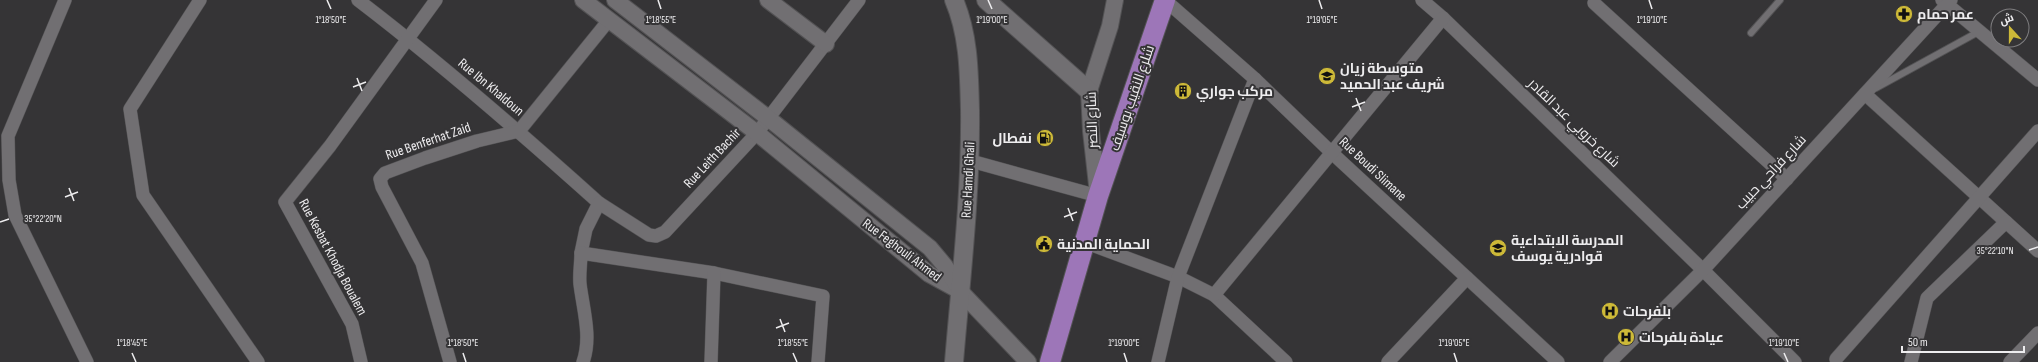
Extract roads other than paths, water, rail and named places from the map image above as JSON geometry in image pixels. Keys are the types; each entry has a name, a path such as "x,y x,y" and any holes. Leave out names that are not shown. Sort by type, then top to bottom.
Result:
{"main road":[{"name":"Rue Hamdi Ghali","path":"954,0 958,9 969,60 971,161 954,362"},
{"path":"986,0 1089,91"},
{"name":"شلرع النقيب بوسيف","path":"1050,362 1098,196 1165,0"}],"street":[{"path":"65,0 8,136 9,180 15,215 87,362"},
{"path":"200,0 130,109 143,195 258,362"},
{"name":"Rue Ibn Khaldoun","path":"358,0 408,38 519,131 599,203"},
{"name":"Rue Kesbat Khodja Boualem","path":"362,362 352,324 285,202 330,146 436,0"},
{"name":"Rue Feghouli Ahmed","path":"583,0 757,133 929,274 960,291"},
{"name":"Rue Feghouli Ahmed","path":"615,0 768,118 930,248 945,266 960,291"},
{"path":"768,0 826,44"},
{"name":"Rue Leith Bachir","path":"599,203 649,235 656,236 665,232 757,133 859,0"},
{"name":"شارع النصر","path":"1098,196 1091,132 1089,91 1110,26 1115,0"},
{"name":"Rue Boudi Slimane","path":"1165,0 1255,79 1332,153 1558,362"},
{"name":"شارع خروبي عبد القادر","path":"1422,0 1443,18 1703,270 1795,362"},
{"path":"1947,2 1980,32 2037,79"},
{"name":"شارع فراحي حبيب","path":"1610,362 1703,270 1865,94 1947,2"},
{"path":"1594,3 1787,179"},
{"path":"1214,295 1443,18"},
{"path":"519,131 608,20"},
{"path":"1158,362 1178,277 1255,79"},
{"path":"1865,94 2038,251"},
{"name":"Rue Benferhat Zaid","path":"450,362 422,263 382,187 380,180 385,173 425,158 476,141 519,131"},
{"path":"1836,359 2038,131"},
{"path":"971,161 1098,196"},
{"path":"583,362 585,355 586,316 580,283 581,253 586,229 599,203"},
{"path":"1911,362 1927,298 2006,222"},
{"path":"1084,242 1178,277 1214,295 1286,362"},
{"path":"581,253 714,272 823,296 818,362"},
{"path":"712,362 714,272"},
{"path":"1388,362 1467,278"},
{"path":"960,291 1028,362"},
{"path":"2010,362 2038,333"}],"lane":[{"path":"1750,33 1780,0"},
{"path":"1865,94 1980,32"}],"place":[{"name":"عمر حمام","path":"1904,14"},
{"name":"متوسطة زيان شريف عبد الحميد","path":"1327,76"},
{"name":"مركب جواري","path":"1183,91"},
{"name":"نفطال","path":"1045,138"},
{"name":"الحماية المدنية","path":"1044,244"},
{"name":"المدرسة الابتداءية قوادرية يوسف","path":"1498,248"},
{"name":"بلفرحات","path":"1610,311"},
{"name":"عيادة بلفرحات","path":"1626,337"}]}
